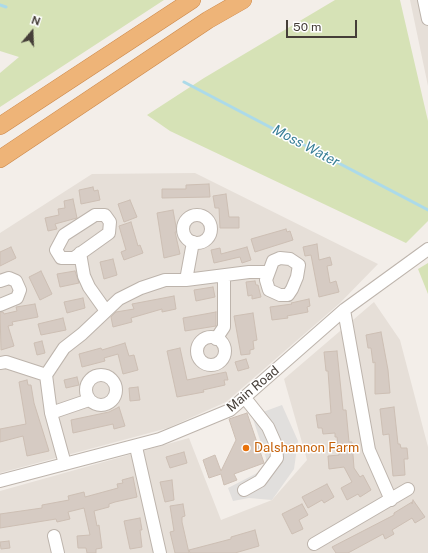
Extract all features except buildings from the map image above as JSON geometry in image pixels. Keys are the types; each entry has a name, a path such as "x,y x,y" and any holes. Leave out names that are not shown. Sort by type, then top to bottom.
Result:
{"highway":[{"path":"0,126 192,0"},
{"path":"0,159 208,20 244,0"}],"street":[{"path":"424,0 428,19"},
{"path":"186,280 193,242"},
{"name":"Main Road","path":"0,481 136,447 204,422 230,410 344,310 428,249"},
{"path":"80,254 84,276 89,287 106,311"},
{"path":"65,464 51,413 46,375 64,348 82,334 119,299 141,288 165,280 186,280 249,272 268,272"},
{"path":"216,339 224,327 224,276"},
{"path":"0,281 9,278 16,281 20,290 17,298 0,305"},
{"path":"344,310 369,450 391,500"},
{"path":"0,363 6,362 46,375"},
{"path":"244,490 260,481 277,458 276,445 268,427 245,398"},
{"path":"51,413 89,400"},
{"path":"136,447 160,553"},
{"path":"314,544 408,489"},
{"path":"54,536 58,553"}],"shaded area":[{"path":"410,0 428,0 428,86"},
{"path":"195,173 378,264 340,303 226,402 168,428 0,473 0,233 92,174"},
{"path":"374,302 400,340 428,447 428,553 0,553 0,491 189,438 221,520 272,500 307,460 284,379"},
{"path":"282,405 298,441 294,469 272,500 249,498 233,501 228,488 265,469 266,458 252,416"}],"green space":[{"path":"0,0 164,0 0,107 0,73 19,57 0,51"},
{"path":"335,0 400,0 428,121 428,221 406,243 170,131 147,115 204,78"},
{"path":"428,263 428,294 418,269"}],"waterway":[{"name":"Moss Water","path":"0,5 6,7"},
{"name":"Moss Water","path":"184,82 428,210"}],"place":[{"name":"Dalshannon Farm","path":"246,448"}]}
